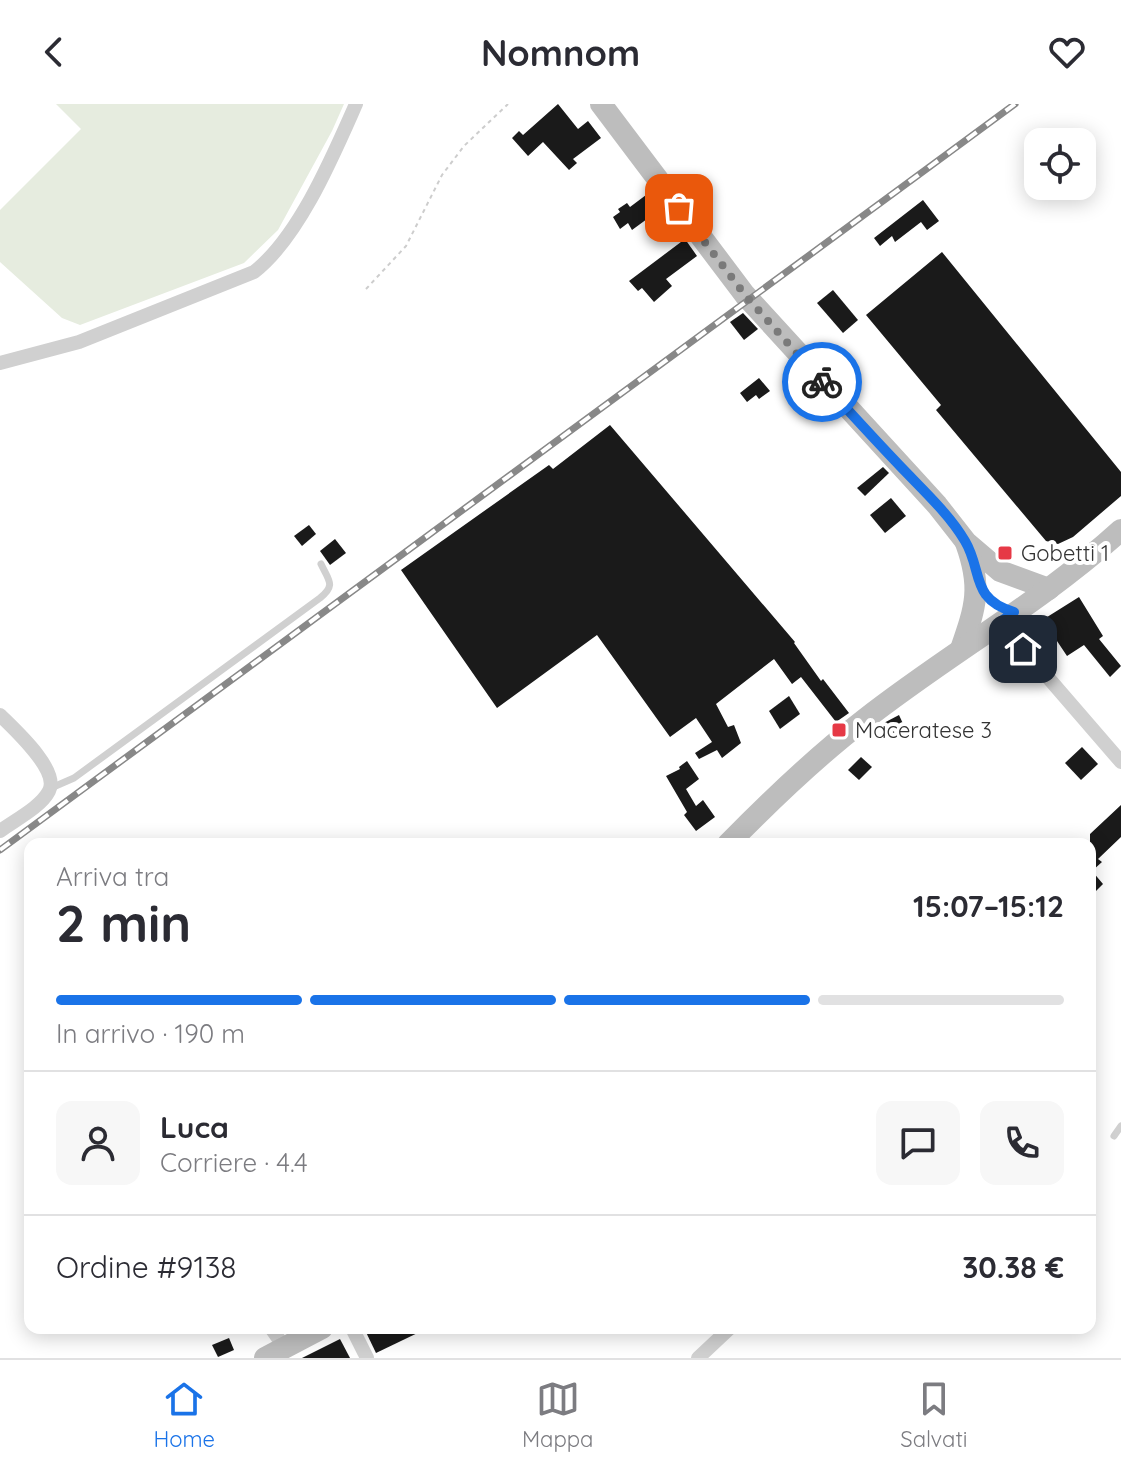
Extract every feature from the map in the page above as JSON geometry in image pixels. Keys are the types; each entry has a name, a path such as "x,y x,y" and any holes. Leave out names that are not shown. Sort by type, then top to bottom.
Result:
{"street":[{"path":"0,363 79,342 254,272 269,260 293,227 339,143 356,104"},
{"path":"601,104 749,300 937,505 966,542 1000,571 1012,591 1007,617"},
{"path":"734,838 767,804 863,721 1049,589 1118,534"},
{"path":"961,649 975,608 977,581 966,542"},
{"path":"1000,571 1049,589"},
{"path":"977,581 1121,762"},
{"path":"0,715 46,766 52,779 51,788 44,798 0,831"},
{"path":"275,1353 311,1334"},
{"path":"355,1334 367,1358"},
{"path":"702,1357 724,1334"}],"lane":[{"path":"51,788 74,778 330,590 331,584 321,564"},
{"path":"1114,1136 1121,1126"}],"path":[{"path":"366,289 406,246 442,175 464,146 508,104"}],"shaded area":[{"path":"56,104 344,104 278,230 244,263 80,325 62,318 0,262 0,210 81,129"}],"building":[{"path":"558,104 578,129 588,121 601,138 573,159 577,163 569,170 543,142 528,156 512,138 519,131 523,135"},
{"path":"650,192 662,208 632,230 628,223 620,229 613,217 620,212 618,209 627,203 630,207"},
{"path":"923,200 939,221 927,230 921,222 895,242 892,236 880,246 874,238"},
{"path":"685,239 697,256 666,279 672,286 654,302 642,288 638,291 629,281"},
{"path":"942,252 1121,472 1121,496 1073,537 1058,544 1046,541 936,410 941,405 866,315"},
{"path":"833,290 858,320 843,333 817,303"},
{"path":"743,313 758,329 744,340 730,322"},
{"path":"759,378 770,391 759,399 756,395 747,402 740,393"},
{"path":"610,425 795,642 821,681 823,679 849,713 836,722 801,677 792,684 774,659 716,704 728,727 734,725 741,743 722,758 717,750 699,759 695,753 712,742 696,718 670,737 597,635 497,708 401,570 549,465 553,469"},
{"path":"883,467 889,473 865,496 857,488"},
{"path":"891,498 906,516 885,533 870,515"},
{"path":"309,525 316,534 302,546 294,536"},
{"path":"335,539 346,553 330,565 320,551"},
{"path":"1079,597 1103,636 1099,639 1121,666 1110,677 1084,645 1067,656 1053,635 1045,639 1036,624"},
{"path":"789,696 800,714 780,729 769,711"},
{"path":"899,715 905,728 885,737 880,725"},
{"path":"1082,747 1098,764 1081,780 1065,763"},
{"path":"861,757 872,767 859,780 848,770"},
{"path":"687,761 699,779 686,789 696,806 703,800 715,817 696,831 684,815 687,812 666,776 680,769"},
{"path":"1121,805 1121,837 1098,859 1102,862 1096,867 1096,838 1090,838 1090,834"},
{"path":"1096,876 1103,884 1096,891"},
{"path":"367,1334 416,1334 376,1353"},
{"path":"229,1338 234,1350 218,1357 212,1345"},
{"path":"340,1339 350,1358 302,1358"}],"railway":[{"path":"0,850 1015,104"}],"way so far":[{"path":"679,208 745,295 822,382"}],"place":[{"name":"Gobetti 1","path":"1005,553"},
{"name":"Maceratese 3","path":"839,730"}],"route":[{"path":"822,382 937,505 966,542 977,581 987,597 1004,610 1014,612 1000,622 1023,649"}]}
